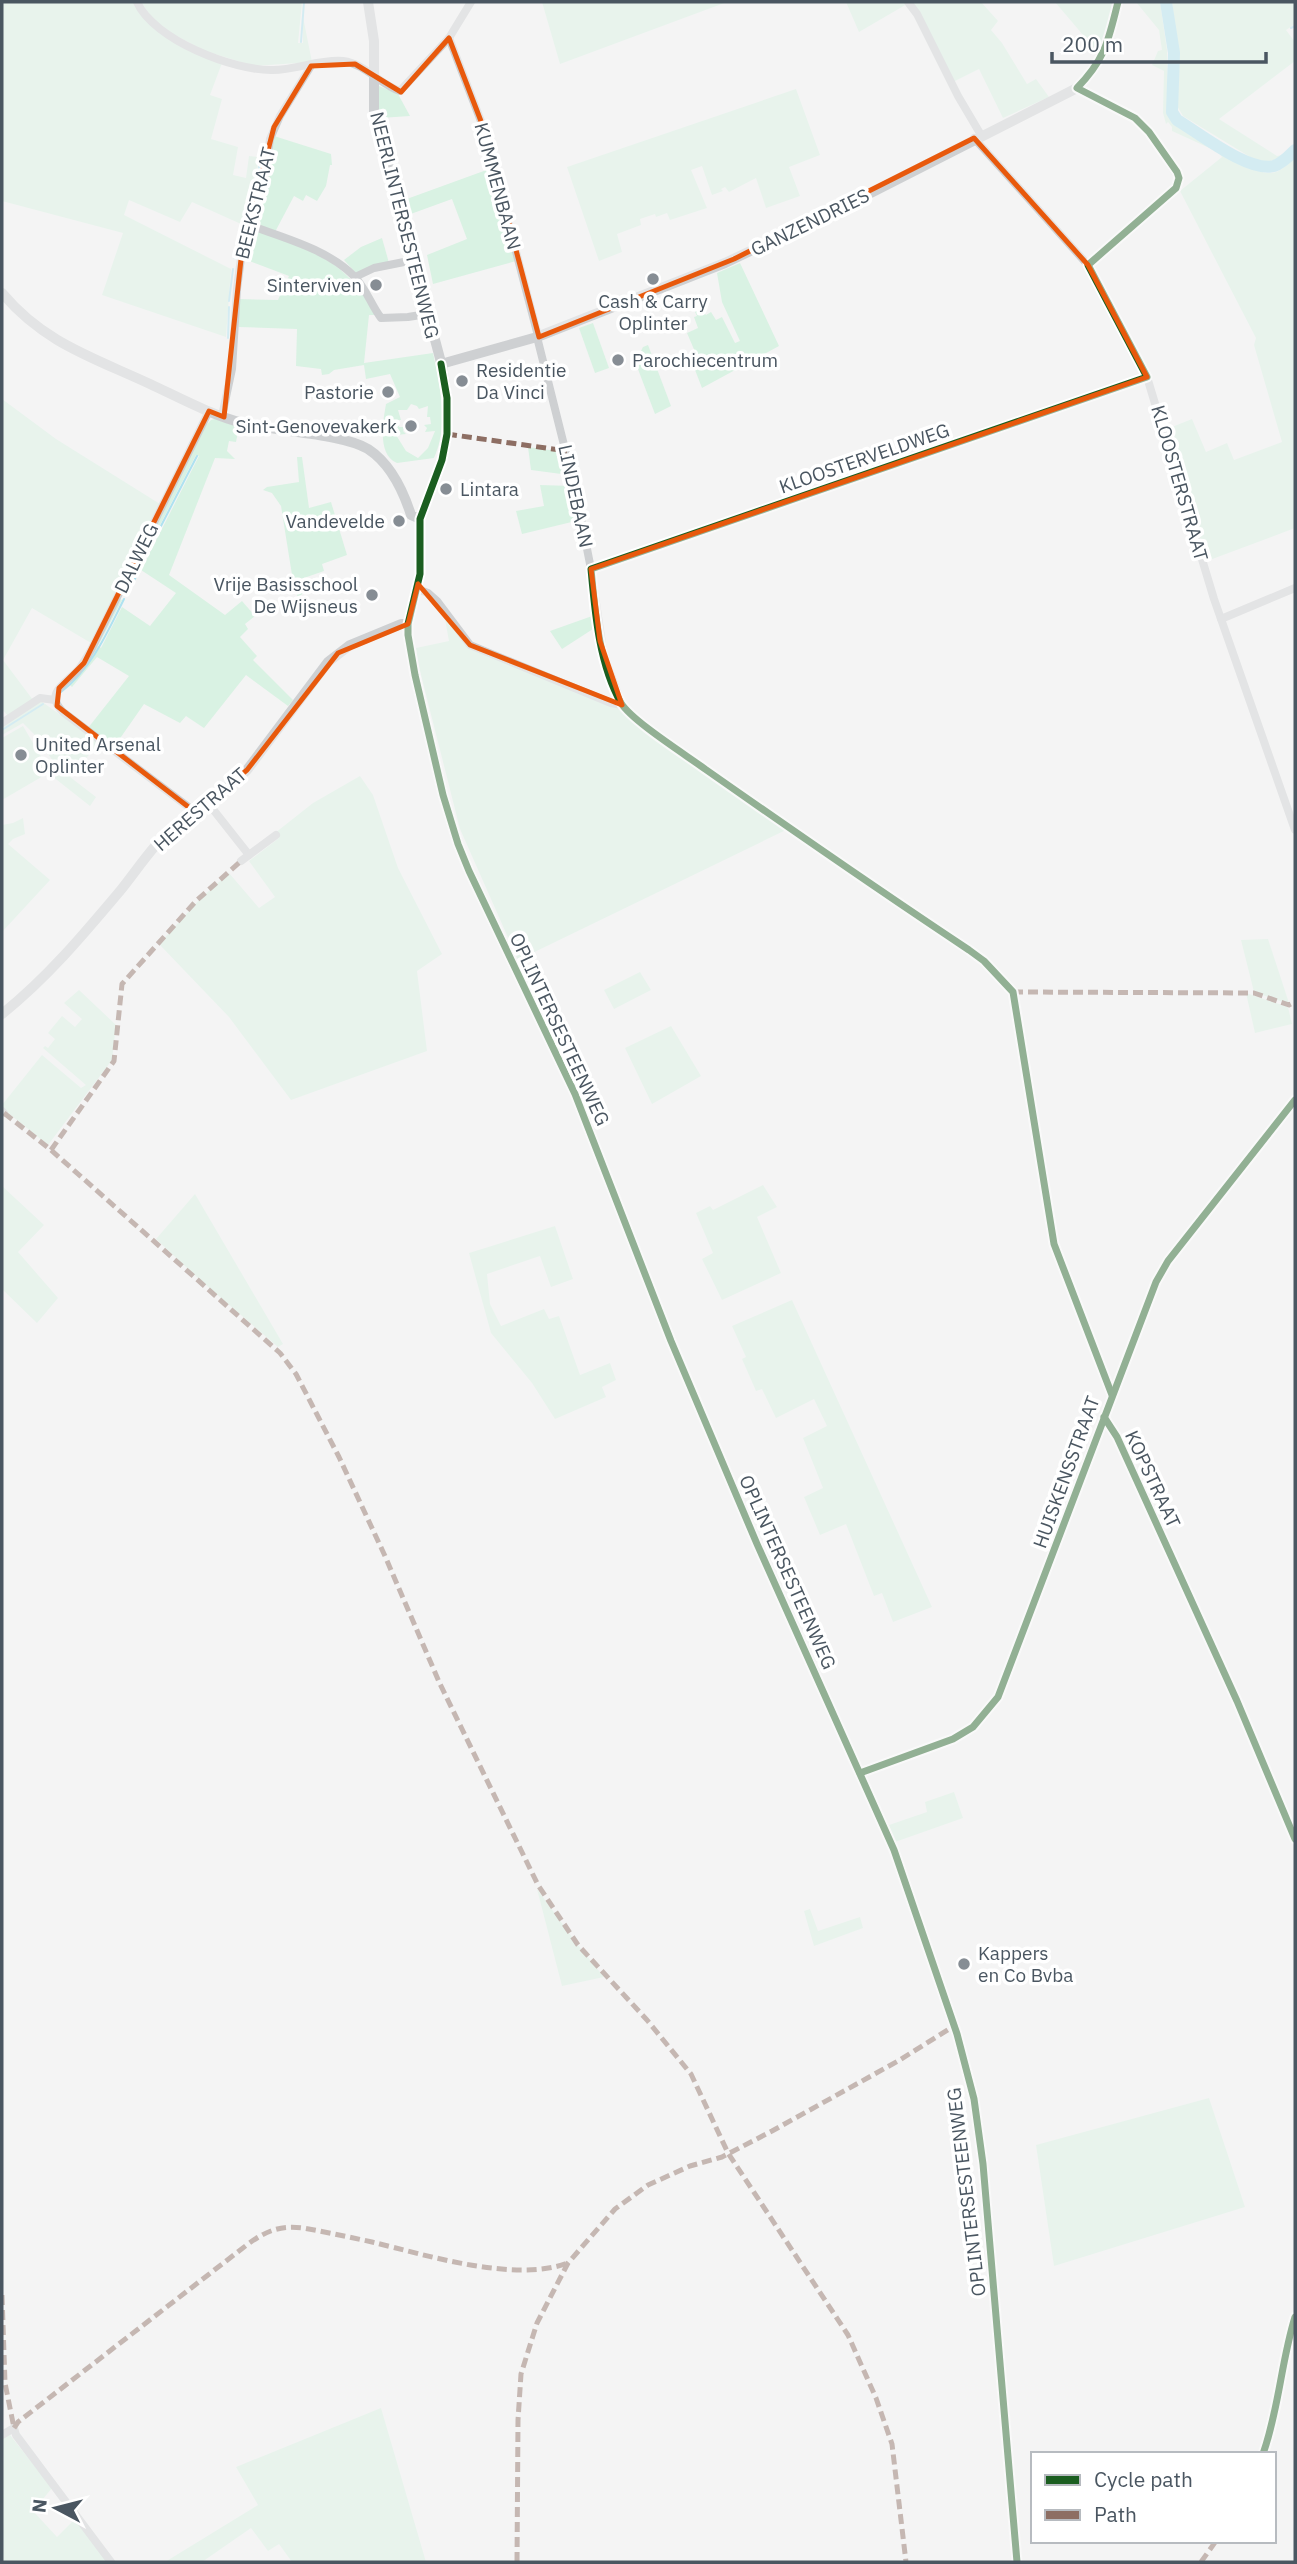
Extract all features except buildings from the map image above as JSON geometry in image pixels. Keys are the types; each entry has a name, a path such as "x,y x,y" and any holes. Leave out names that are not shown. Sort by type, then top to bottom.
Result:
{"street":[{"path":"138,2 152,21 171,35 189,47 218,59 251,69 266,70 344,61 365,68 397,90 403,90 449,38 471,2"},
{"name":"NEERLINTERSESTEENWEG","path":"368,2 374,41 374,111 441,364 447,398 447,434 442,460 420,519"},
{"name":"KLOOSTERSTRAAT","path":"908,2 917,13 977,136 1088,265 1147,377 1221,619 1295,830"},
{"name":"GANZENDRIES","path":"441,364 537,337 682,282 849,204 977,136 1077,88 1104,54 1118,2"},
{"name":"KUMMENBAAN","path":"449,38 484,129 537,337"},
{"name":"BEEKSTRAAT","path":"222,416 232,369 239,268 249,225 263,186 266,157 274,127 312,65"},
{"path":"1077,88 1135,118 1149,132 1179,178 1176,188 1088,265"},
{"path":"249,225 322,254 355,276 382,318 427,314"},
{"path":"355,276 374,268 414,260"},
{"path":"2,293 29,322 55,341 209,411 265,428 356,444 374,454 402,490 411,514 420,519 422,560 408,625"},
{"name":"LINDEBAAN","path":"417,589 428,593 437,601 470,645 611,703 622,705 608,671 600,641 592,569 567,451 537,337"},
{"name":"KLOOSTERVELDWEG","path":"592,569 1147,377"},
{"name":"DALWEG","path":"55,700 59,688 76,672 91,650 209,411"},
{"path":"1221,619 1295,588"},
{"name":"HERESTRAAT","path":"2,1014 49,972 156,845 247,770 317,676 338,653 350,645 401,624 408,625"},
{"name":"OPLINTERSESTEENWEG","path":"408,625 415,675 457,844 575,1094 681,1365 894,1850 957,2034 974,2099 983,2164 1017,2562"},
{"path":"2,723 40,698 55,700 63,712 195,812"},
{"path":"208,803 249,855"},
{"path":"241,861 276,835"},
{"name":"HUISKENSSTRAAT","path":"860,1773 953,1740 973,1727 998,1697 1149,1296 1161,1271 1295,1100"},
{"name":"KOPSTRAAT","path":"1104,1417 1117,1437 1171,1556"},
{"path":"2,2435 14,2428 16,2435 111,2562"}],"highlighted area":[{"path":"449,38 484,129 539,337 734,259 974,138 1088,265 1147,377 591,569 600,641 622,705 470,645 418,584 408,624 338,653 247,770 195,812 57,706 59,688 84,663 209,411 224,417 242,250 274,127 311,66 355,64 401,92"}],"green space":[{"path":"2,2 135,2 146,20 222,63 210,95 222,99 211,139 238,147 233,175 246,178 249,156 259,157 254,189 241,224 192,202 180,222 129,200 124,215 231,269 226,337 102,295 123,233 2,201"},
{"path":"141,2 302,2 298,43 303,43 303,17 312,62 254,66 205,51 173,34 153,19"},
{"path":"542,2 727,2 560,64"},
{"path":"846,2 905,2 907,4 859,32"},
{"path":"912,2 981,2 998,21 991,30 1027,84 1036,79 1049,97 1003,118 979,69 953,82"},
{"path":"1055,2 1113,2 1100,55"},
{"path":"1136,2 1160,2 1167,50 1168,114 1174,124 1220,153 1259,171 1276,172 1295,156 1295,528 1207,561 1167,429 1192,419 1206,452 1227,443 1234,460 1282,442 1254,345 1256,338 1180,191 1222,157 1218,152 1172,131 1168,122 1166,124 1163,113 1164,71 1152,65 1158,51 1162,50 1159,30"},
{"path":"1172,2 1295,2 1295,24 1286,30 1295,42 1295,61 1219,119 1277,156 1282,155 1269,162 1255,160 1183,116 1176,104 1177,46"},
{"path":"379,86 398,94 410,116 380,118"},
{"path":"796,89 820,155 789,167 800,196 766,208 756,178 729,192 725,187 721,189 723,191 712,195 702,166 691,170 707,208 670,220 667,213 640,219 641,225 617,234 622,252 599,261 567,167"},
{"path":"274,136 331,154 332,165 326,186 317,201 306,195 303,201 294,196 275,232 253,224"},
{"path":"492,168 516,261 433,284 427,255 467,239 452,199 408,215 404,200"},
{"path":"252,231 310,251 339,269 352,281 376,315 369,315 364,363 433,353 442,419 439,445 434,458 397,463 386,453 383,437 386,404 400,397 390,374 366,379 364,365 322,375 321,369 296,366 297,329 239,327 239,299 278,300 289,276 244,259","holes":["411,404 419,409 428,406 427,417 430,417 431,424 424,425 427,428 425,432 435,431 428,448 418,458 406,451 396,435 406,434 403,431 405,427 399,427 398,420 401,420 398,410 407,410"]},
{"path":"382,238 389,263 356,273 344,260 361,247"},
{"path":"740,263 779,346 702,388 690,357 696,354 687,333 698,328 694,317 700,308 706,315 711,312 716,320 722,317 735,343 740,341 722,302 717,273"},
{"path":"593,323 609,368 595,373 579,328"},
{"path":"648,345 671,406 655,414 633,356"},
{"path":"2,399 56,439 160,504 91,643 32,608 3,660 33,700 8,716 2,709"},
{"path":"215,419 239,427 236,442 229,441 227,451 235,459 215,458 169,575 225,615 242,601 255,616 245,624 248,629 240,637 257,656 253,660 293,700 288,706 246,675 204,728 186,716 180,723 144,704 114,747 88,728 129,676 97,657 72,687 69,684 78,675 120,599 122,600 98,646 101,648 122,607 150,626 176,593 141,570 199,456 196,455 143,558 141,556 204,427"},
{"path":"528,447 564,452 569,475 531,470"},
{"path":"297,457 302,457 309,508 331,502 347,555 322,564 324,571 301,579 303,593 298,598 281,506 272,493 263,490 299,482"},
{"path":"540,485 572,486 580,520 522,534 516,511 544,506"},
{"path":"444,614 464,640 625,711 667,744 788,829 518,960 460,829 418,663 416,648 449,641"},
{"path":"595,615 596,627 562,649 550,631"},
{"path":"41,701 99,743 70,777 96,797 90,806 52,776 58,768 23,723 2,735 2,725"},
{"name":"United Arsenal Oplinter","path":"23,726 50,772 2,800 2,738"},
{"path":"360,776 373,795 398,868 442,954 417,971 427,1051 291,1100 229,1017 159,944 201,898 229,873 259,908 275,897 249,861 279,838 275,833 313,803"},
{"path":"23,818 25,834 8,844 50,880 2,932 2,825"},
{"path":"1268,939 1289,1004 1254,992 1241,940"},
{"path":"640,972 651,990 614,1009 604,990"},
{"path":"79,990 116,1025 112,1060 48,1145 2,1108 2,1105 42,1055 81,1088 86,1085 43,1048 48,1048 55,1039 48,1033 62,1016 75,1027 82,1019 64,1003"},
{"path":"1246,993 1288,1007 1292,1024 1255,1033"},
{"path":"671,1026 701,1076 652,1104 625,1048"},
{"path":"763,1185 777,1207 757,1217 781,1273 722,1300 702,1259 713,1253 696,1213 710,1206 713,1210"},
{"path":"2,1186 44,1225 18,1252 58,1298 37,1323 2,1289"},
{"path":"195,1194 283,1344 278,1347 156,1239"},
{"path":"555,1226 573,1279 551,1287 540,1256 487,1274 490,1304 501,1326 544,1309 549,1319 559,1316 580,1375 610,1363 616,1380 602,1387 606,1397 555,1419 532,1383 491,1333 469,1253"},
{"path":"792,1300 932,1607 893,1622 882,1593 874,1596 846,1524 820,1535 804,1497 823,1488 803,1438 827,1426 814,1399 776,1418 762,1389 756,1391 742,1359 746,1357 732,1326"},
{"path":"954,1792 963,1818 895,1842 889,1825 927,1812 925,1802"},
{"path":"537,1889 577,1944 604,1977 562,1986"},
{"path":"810,1909 818,1931 860,1917 863,1928 814,1946 804,1911"},
{"path":"1209,2098 1245,2207 1054,2266 1036,2145"},
{"path":"381,2408 426,2562 292,2562 279,2544 268,2551 251,2528 202,2562 165,2562 258,2505 236,2467"},
{"path":"10,2435 52,2488 33,2511 57,2537 75,2519 107,2562 2,2562 2,2438"}],"waterway":[{"path":"301,42 304,2"},
{"path":"1166,2 1174,53 1172,112 1177,120 1251,164 1274,166 1295,150"},
{"path":"1291,28 1295,26"},
{"path":"242,226 257,182 262,145"},
{"path":"234,258 240,231"},
{"path":"229,301 233,269"},
{"path":"228,338 229,307"},
{"path":"144,559 197,456"},
{"path":"127,594 142,565"},
{"path":"61,692 90,661 124,599"},
{"path":"2,730 43,704"}],"marked path":[{"path":"447,434 567,451"},
{"path":"51,1150 114,1061 122,984 196,901 241,861"},
{"path":"1013,992 1254,993 1289,1005 1295,1002"},
{"path":"4,1113 51,1150 280,1353 296,1374 339,1457 440,1684 538,1885 578,1945 647,2020 691,2074 728,2153 848,2335 876,2398 892,2444 906,2562"},
{"path":"517,2562 521,2374 537,2323 568,2263 615,2209 648,2185 690,2166 722,2157 898,2061 954,2026"},
{"path":"14,2428 18,2422 248,2244 274,2230 303,2228 496,2269 522,2270 568,2263"},
{"path":"2,2295 5,2383 14,2428"},
{"path":"1201,2562 1215,2543"}],"cycle path":[{"path":"1112,1395 1054,1244 1013,992 984,961 969,950 673,747 627,710 614,688 603,655 591,569 1147,377 1088,265 1176,188 1179,178 1149,132 1135,118 1077,88 1105,48 1118,2"},
{"path":"441,364 447,398 447,434 442,460 420,519 420,574 408,624 408,635 443,795 469,871 575,1094 671,1341 757,1544 894,1850 957,2034 974,2099 983,2164 1017,2562"},
{"path":"860,1773 953,1739 973,1727 998,1697 1156,1282 1168,1261 1295,1100"},
{"path":"1104,1417 1117,1437 1237,1701 1295,1839"},
{"path":"1264,2452 1295,2317"}],"place":[{"name":"Cash & Carry Oplinter","path":"653,279"},
{"name":"Sinterviven","path":"376,285"},
{"name":"Parochiecentrum","path":"618,360"},
{"name":"Residentie Da Vinci","path":"462,381"},
{"name":"Pastorie","path":"388,392"},
{"name":"Sint-Genovevakerk","path":"411,426"},
{"name":"Lintara","path":"446,489"},
{"name":"Vandevelde","path":"399,521"},
{"name":"Vrije Basisschool De Wijsneus","path":"372,595"},
{"name":"United Arsenal Oplinter","path":"21,755"},
{"name":"Kappers en Co Bvba","path":"964,1964"}]}
